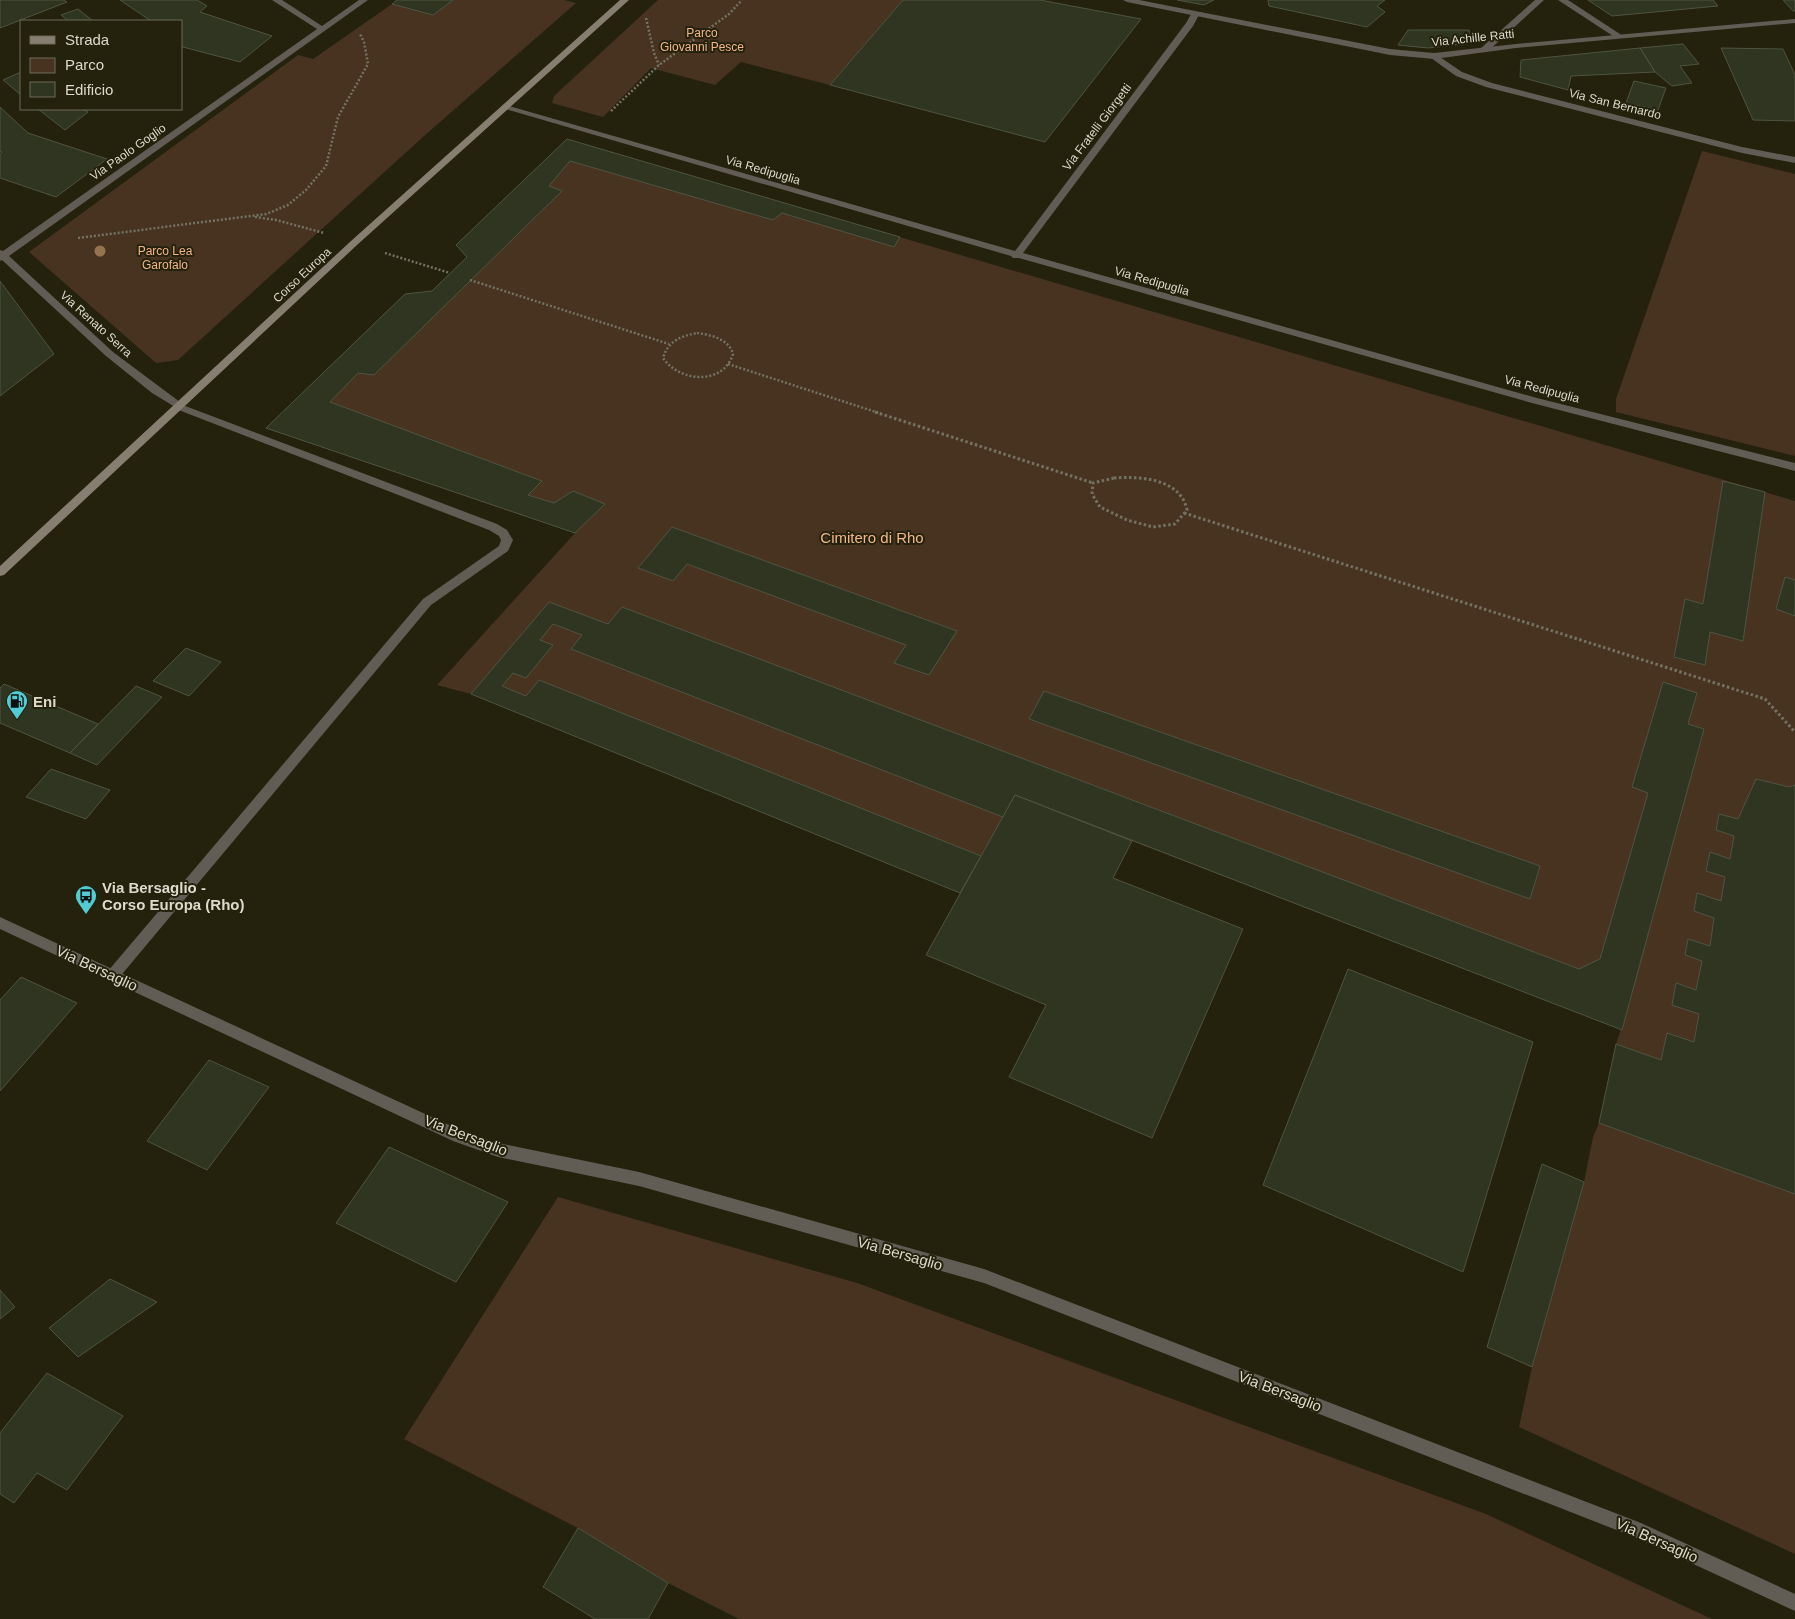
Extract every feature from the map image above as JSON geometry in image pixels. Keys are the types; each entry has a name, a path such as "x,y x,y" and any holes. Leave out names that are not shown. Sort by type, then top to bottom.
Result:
{"main road":[{"name":"Corso Europa","path":"0,572 180,407 354,243 626,0"}],"street":[{"path":"276,0 322,29"},
{"name":"Via Paolo Goglio","path":"1,256 364,0"},
{"name":"Via Achille Ratti","path":"1127,0 1390,52 1434,56 1619,36 1795,21"},
{"path":"1484,50 1540,0"},
{"path":"1562,0 1619,36"},
{"name":"Via Fratelli Giorgetti","path":"1016,256 1196,14"},
{"name":"Via San Bernardo","path":"1434,56 1459,74 1489,85 1742,150 1795,160"},
{"name":"Via Redipuglia","path":"506,108 1016,256 1536,401 1795,467"},
{"name":"Via Renato Serra","path":"1,256 99,345 145,383 180,407 493,527 503,533 507,540 504,548 427,602 113,975"},
{"name":"Via Bersaglio","path":"0,923 450,1132 498,1150 639,1179 984,1276 1641,1531 1795,1603"}],"path":[{"path":"590,132 659,65 729,14 742,0"},
{"path":"70,239 266,214 288,205 306,190 326,166 338,117 368,64 364,42 348,11"},
{"path":"642,11 646,17 654,53 659,65"},
{"path":"470,280 669,344"},
{"path":"697,333 718,336 731,347 732,354 728,364 716,373 705,376 682,376 673,371 663,358 664,351 676,338 697,333"},
{"path":"728,364 1094,483 1106,477 1142,477 1169,486 1183,496 1187,510 1175,524 1153,527 1127,520 1100,508 1092,494 1094,483"},
{"path":"1184,513 1765,699 1795,732"}],"green space":[{"name":"Parco Lea Garofalo","path":"453,0 564,0 576,3 424,136 178,360 156,363 29,252 298,55 313,59 392,4 433,15"},
{"name":"Parco Giovanni Pesce","path":"658,0 903,0 830,85 741,62 715,85 651,68 603,117 552,103 554,96"},
{"name":"Cimitero di Rho","path":"567,139 1795,501 1795,1554 1519,1427 1532,1367 1584,1182 1593,1137 1599,1123 1621,1029 1015,796 960,893 471,694 437,685 575,533 266,428 405,294 432,291 467,257 456,245"},
{"path":"1702,151 1795,174 1795,456 1616,412 1616,399"},
{"path":"558,1197 857,1283 1486,1514 1712,1619 739,1619 668,1583 578,1528 404,1439"}],"building":[{"path":"0,0 64,0 67,2 20,20 0,28"},
{"path":"120,0 197,0 207,6 200,12 272,36 240,62 182,48 182,20 150,20"},
{"path":"397,0 453,0 433,15 392,4"},
{"path":"903,0 1040,0 1141,19 1045,142 830,85"},
{"path":"1177,0 1214,0 1204,5"},
{"path":"1268,0 1385,0 1377,6 1385,12 1367,27 1269,6"},
{"path":"1588,0 1713,0 1718,6 1612,16"},
{"path":"1783,0 1795,0 1795,11 1793,11"},
{"path":"78,9 92,20 67,20 61,15"},
{"path":"1408,30 1469,30 1473,43 1428,48 1398,45"},
{"path":"1683,44 1699,64 1680,66 1692,83 1672,86 1655,72 1640,48"},
{"path":"1640,48 1655,72 1571,76 1568,90 1520,77 1521,60"},
{"path":"1721,48 1783,49 1795,75 1795,121 1753,120"},
{"path":"20,72 20,94 3,80"},
{"path":"1634,81 1666,88 1658,110 1626,103"},
{"path":"0,107 28,133 107,159 56,197 0,178 0,154 2,152 0,151"},
{"path":"39,110 85,110 88,112 65,130"},
{"path":"567,139 900,237 894,247 782,213 773,220 570,161 549,186 562,191 374,375 358,373 330,402 542,481 528,495 554,503 573,491 605,504 575,533 266,428 405,294 432,291 467,257 456,245"},
{"path":"0,281 54,354 0,396"},
{"path":"1723,481 1765,492 1743,641 1710,632 1705,665 1674,657 1685,599 1703,604"},
{"path":"672,527 957,631 929,675 894,663 906,645 687,564 673,581 638,568"},
{"path":"1785,577 1795,580 1795,616 1776,609"},
{"path":"549,602 608,624 622,607 1579,969 1600,959 1648,793 1632,787 1663,682 1697,693 1688,724 1704,729 1622,1030 1015,795 1003,817 571,649 582,635 553,624 540,640 553,645 526,678 513,673 502,686 526,696 539,680 981,856 960,893 471,694"},
{"path":"186,648 221,662 189,696 153,681"},
{"path":"4,684 98,724 70,753 0,723 0,688"},
{"path":"136,686 162,697 97,765 70,753"},
{"path":"1044,691 1540,866 1530,899 1029,719"},
{"path":"51,769 110,790 86,819 26,797"},
{"path":"1756,779 1789,787 1795,785 1795,1194 1599,1123 1616,1044 1661,1060 1667,1033 1694,1042 1699,1014 1672,1005 1676,983 1696,990 1702,961 1685,955 1688,939 1710,946 1714,918 1694,911 1697,893 1721,901 1725,877 1706,871 1710,852 1730,859 1734,836 1716,830 1719,814 1738,819"},
{"path":"1015,795 1132,841 1113,878 1243,929 1152,1138 1009,1077 1046,1005 926,955"},
{"path":"1348,969 1533,1042 1463,1272 1263,1185"},
{"path":"21,977 77,1003 0,1091 0,1000"},
{"path":"209,1060 269,1087 207,1170 147,1141"},
{"path":"389,1147 508,1202 456,1282 336,1223"},
{"path":"1542,1164 1584,1182 1532,1367 1487,1347"},
{"path":"110,1279 157,1302 78,1357 49,1328"},
{"path":"0,1290 15,1307 0,1319"},
{"path":"47,1373 123,1416 67,1490 37,1473 14,1503 0,1494 0,1433"},
{"path":"578,1528 668,1583 648,1619 595,1619 543,1587"}],"place":[{"name":"Eni","path":"17,720"},
{"name":"Via Bersaglio - Corso Europa (Rho)","path":"86,915"}]}
